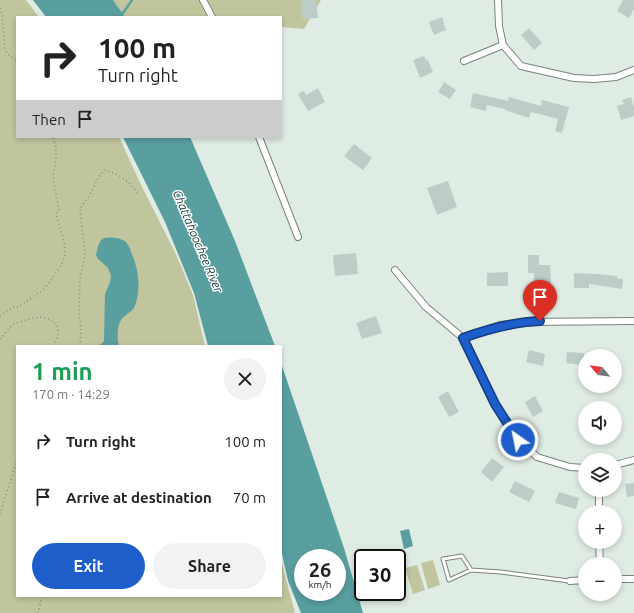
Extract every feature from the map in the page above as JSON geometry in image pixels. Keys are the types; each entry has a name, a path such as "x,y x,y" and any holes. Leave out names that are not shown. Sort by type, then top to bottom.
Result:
{"street":[{"path":"203,0 211,16"},
{"path":"498,0 499,26 503,46 521,66 574,78 594,79 616,77 634,70"},
{"path":"464,61 503,46"},
{"path":"259,138 298,237"},
{"path":"395,270 426,307 463,338 495,404 518,440 537,457 570,467 578,468"},
{"path":"463,338 500,325 526,322 634,321"},
{"path":"622,463 634,460"},
{"path":"622,579 634,579"},
{"path":"570,581 578,580"}],"lane":[{"path":"471,570 462,556 443,559 449,580 471,570 501,572 570,581"}],"path":[{"path":"0,8 2,14 5,50 9,56 16,60"},
{"path":"0,316 12,307 18,307 43,290 51,281 64,259 64,242 56,214 59,210 54,183 56,148 53,138"},
{"path":"80,345 80,278 85,256 80,210 82,204 89,196 99,175 105,170 124,179 137,192"},
{"path":"0,339 13,324 40,317 49,319 57,325 58,335 54,345"},
{"path":"0,514 16,463"},
{"path":"38,613 42,597"}],"green space":[{"path":"0,0 26,0 38,16 16,16 16,138 119,138 141,185 175,252 193,295 205,345 16,345 16,597 282,597 282,564 295,613 0,613"},
{"path":"113,0 321,0 304,29 282,27 282,16 124,16"},
{"path":"433,560 440,585 428,589 421,563"},
{"path":"417,565 425,590 413,594 406,568"}],"water":[{"path":"33,0 113,0 124,16 45,16"},
{"name":"Chattahoochee River","path":"123,138 190,138 235,241 275,345 208,345 194,293 165,222"},
{"path":"109,237 125,241 130,249 136,265 138,279 137,299 134,308 121,320 119,324 119,345 100,345 104,341 105,294 111,276 108,268 98,259 96,255 101,240"},
{"path":"282,366 344,549 294,549 294,596 288,581 282,554"},
{"path":"409,529 413,546 404,549 400,531"},
{"path":"346,555 354,582 354,601 359,601 363,613 301,613 296,601 346,601"}],"building":[{"path":"301,0 316,0 318,18 302,19"},
{"path":"623,0 634,0 634,9 629,18 617,11"},
{"path":"442,17 446,30 434,35 429,22"},
{"path":"529,28 542,43 534,50 521,35"},
{"path":"424,56 426,61 428,60 433,72 420,78 413,60"},
{"path":"444,82 456,90 450,99 438,92"},
{"path":"318,88 325,102 308,111 298,94 304,91 306,95"},
{"path":"473,93 508,101 509,97 541,106 542,100 569,107 562,133 555,131 558,119 531,112 529,118 505,109 487,105 486,111 470,107"},
{"path":"631,97 634,108 634,116 621,120 617,106 624,104 622,100"},
{"path":"354,144 372,158 363,170 344,156"},
{"path":"448,181 457,207 437,215 427,188"},
{"path":"356,253 358,274 335,276 333,255"},
{"path":"528,255 539,255 539,265 550,265 551,283 534,283 534,273 528,273"},
{"path":"508,272 508,286 487,286 487,273"},
{"path":"574,273 617,276 617,278 623,279 622,289 589,284 589,288 574,288"},
{"path":"376,316 382,333 362,339 356,323"},
{"path":"529,350 545,354 543,366 526,362"},
{"path":"567,352 578,353 578,364 566,363"},
{"path":"448,391 459,412 449,417 438,397"},
{"path":"535,396 543,411 533,417 525,402"},
{"path":"492,458 504,467 492,482 481,472"},
{"path":"515,481 535,491 529,502 509,492"},
{"path":"634,483 634,496 627,497 625,484"},
{"path":"559,492 579,498 576,509 555,503"}],"waterway":[{"path":"119,14 123,13 132,0"}],"route":[{"path":"518,440 495,404 463,338 500,325 540,321"}]}
